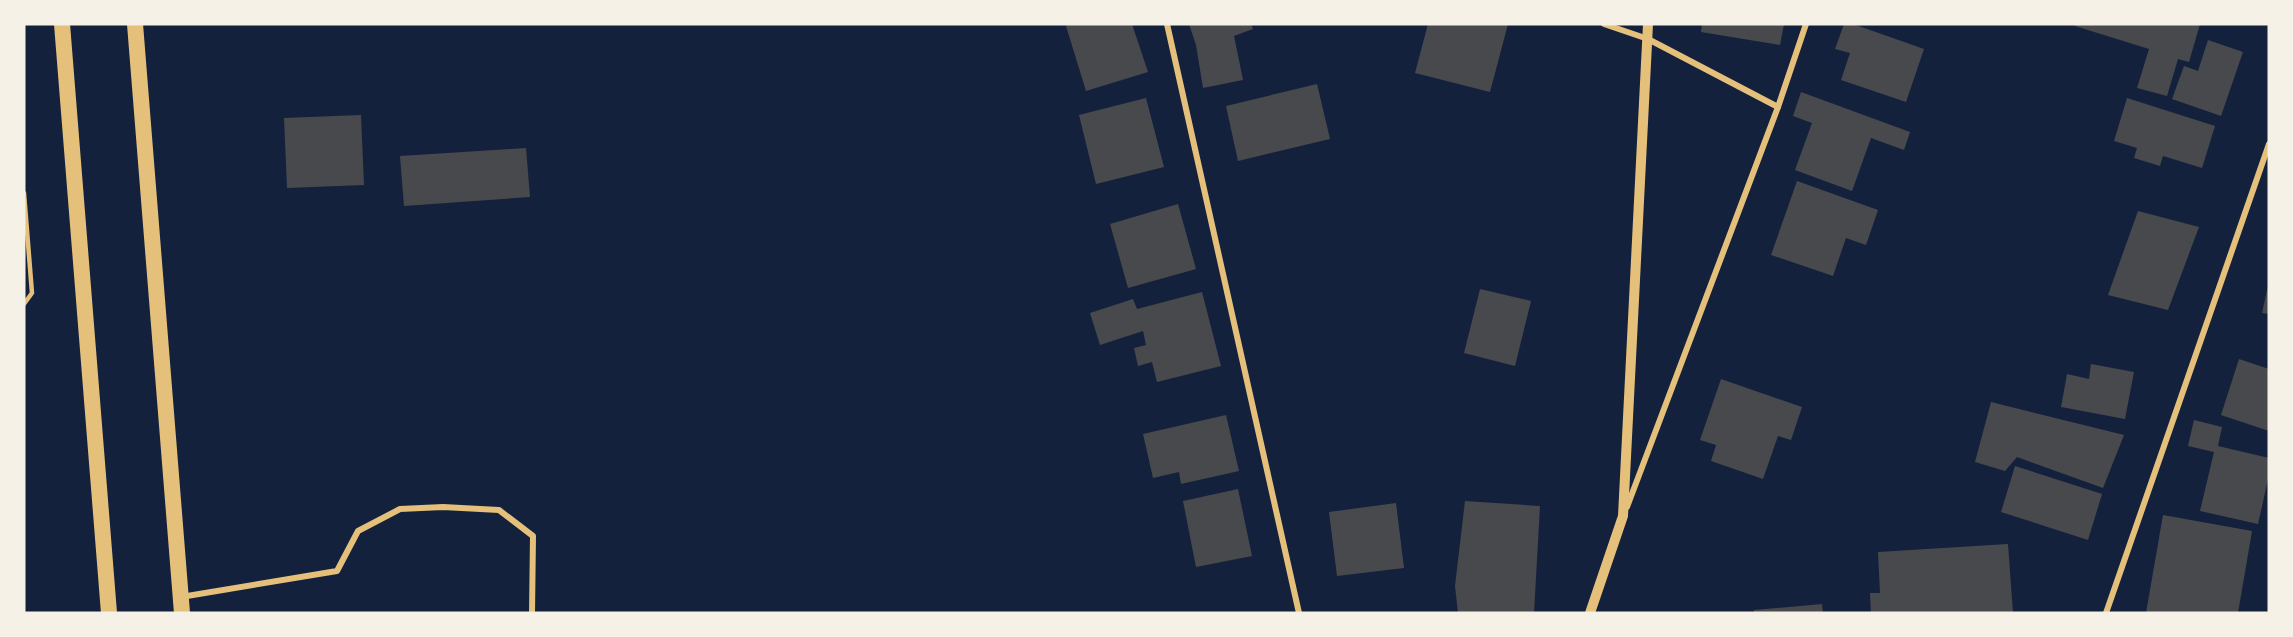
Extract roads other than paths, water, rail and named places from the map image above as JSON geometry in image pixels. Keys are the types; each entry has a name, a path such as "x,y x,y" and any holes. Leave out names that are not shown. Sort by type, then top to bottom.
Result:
{"highway":[{"path":"62,24 109,613"},
{"path":"135,24 181,605"}],"street":[{"path":"1167,24 1299,613"},
{"path":"1604,24 1648,39 1778,107"},
{"path":"1623,516 1648,24"},
{"path":"1590,613 1623,516 1778,107 1806,24"},
{"path":"2106,613 2269,144"},
{"path":"181,605 337,571 358,531 400,509 443,507 499,510 533,536 532,613"}],"lane":[{"path":"24,193 32,293 24,304"},
{"path":"24,294 32,293"}]}
